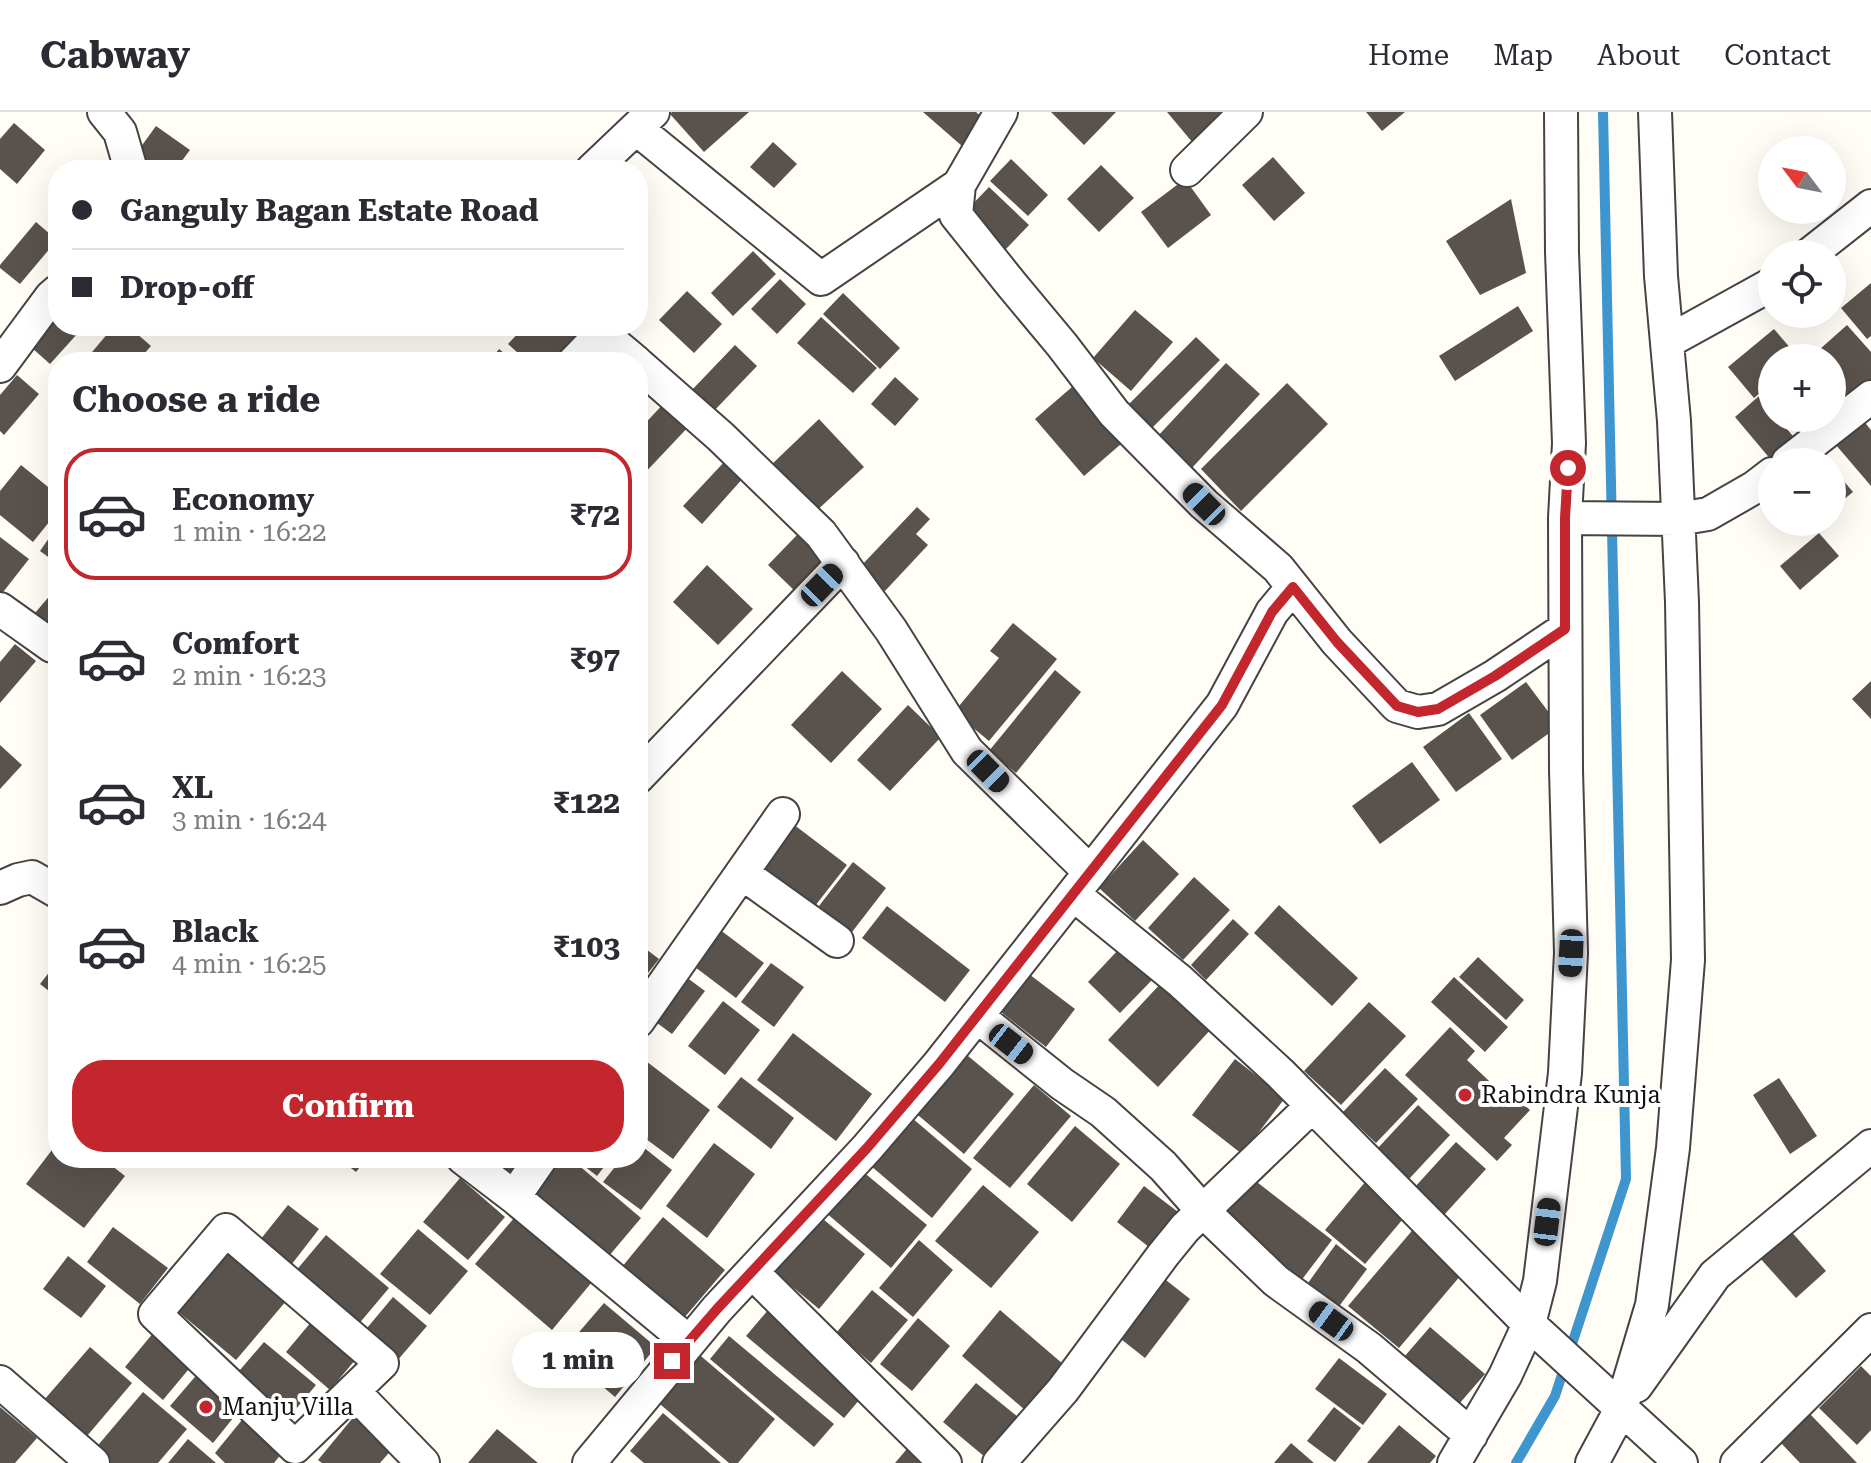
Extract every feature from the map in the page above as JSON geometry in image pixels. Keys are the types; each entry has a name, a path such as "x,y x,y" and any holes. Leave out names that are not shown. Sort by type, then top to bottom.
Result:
{"street":[{"path":"104,112 120,132 128,160"},
{"path":"1001,112 959,185 956,215 1114,413 1204,504 1278,568 1337,642 1397,706 1418,712 1438,709 1495,676 1565,629"},
{"path":"1187,170 1246,112"},
{"path":"1454,1463 1505,1376 1529,1324 1540,1281 1565,1073 1571,953 1565,629 1574,518 1562,252 1561,112"},
{"path":"1592,1463 1612,1402 1652,1305 1673,1148 1688,960 1682,602 1674,421 1661,276 1655,112"},
{"path":"603,160 645,121 821,279 959,185"},
{"path":"1828,240 1871,206"},
{"path":"1667,342 1758,292"},
{"path":"0,366 48,301"},
{"path":"605,336 624,352"},
{"path":"648,373 721,437 821,534 891,630 967,751 1081,883 1180,981 1281,1074 1529,1324 1681,1463"},
{"path":"1806,448 1871,397"},
{"path":"1574,518 1678,519 1708,514 1758,485"},
{"path":"648,767 843,563"},
{"path":"589,1463 689,1342 867,1148 977,1016 1222,705 1272,612 1293,587"},
{"path":"0,609 48,643"},
{"path":"648,1007 783,814"},
{"path":"742,873 837,941"},
{"path":"0,888 32,877 48,886"},
{"path":"977,1016 1133,1138 1276,1281 1369,1348 1471,1435"},
{"path":"999,1463 1063,1390 1163,1255 1202,1210 1312,1106"},
{"path":"1612,1402 1715,1275 1871,1146"},
{"path":"476,1168 689,1342"},
{"path":"514,1197 534,1168"},
{"path":"226,1230 382,1363 353,1391 295,1447 155,1314 226,1230"},
{"path":"752,1272 945,1463"},
{"path":"1737,1463 1871,1330"},
{"path":"0,1382 93,1463"},
{"path":"353,1391 423,1463"}],"building":[{"path":"749,112 704,152 670,114"},
{"path":"923,112 976,112 992,126 970,153"},
{"path":"1051,112 1116,112 1084,145"},
{"path":"1167,112 1231,112 1193,143"},
{"path":"1366,112 1405,112 1382,131"},
{"path":"14,123 45,150 17,184 0,169 0,139"},
{"path":"156,126 190,150 182,160 132,159"},
{"path":"773,142 797,164 774,188 750,167"},
{"path":"1273,157 1305,193 1274,221 1242,185"},
{"path":"1011,159 1048,195 1028,216 990,181"},
{"path":"1101,165 1134,198 1099,232 1067,199"},
{"path":"1185,179 1211,215 1168,248 1141,212"},
{"path":"989,187 1029,225 1006,249 966,211"},
{"path":"1511,199 1526,273 1480,295 1446,241"},
{"path":"36,222 48,232 48,251 20,284 0,265"},
{"path":"753,251 776,274 733,316 711,293"},
{"path":"780,279 806,304 777,334 751,309"},
{"path":"1871,283 1871,336 1867,339 1846,314 1846,304"},
{"path":"687,291 722,324 694,353 659,320"},
{"path":"843,293 900,348 880,369 823,314"},
{"path":"1518,306 1533,331 1455,381 1439,356"},
{"path":"1135,310 1173,342 1131,391 1093,358"},
{"path":"48,311 48,336 75,336 61,352 48,352 48,362 23,340"},
{"path":"821,317 877,368 853,393 797,343"},
{"path":"1846,326 1871,352 1871,391 1855,406 1846,396 1846,344 1826,344"},
{"path":"1774,329 1787,344 1758,344 1758,395 1754,398 1728,367"},
{"path":"106,336 140,336 151,346 146,352 92,352"},
{"path":"516,336 575,336 561,352 517,352 508,344"},
{"path":"1196,337 1220,360 1149,431 1125,408"},
{"path":"735,345 757,366 712,413 690,392"},
{"path":"1226,363 1260,394 1191,469 1157,437"},
{"path":"17,375 39,394 4,435 0,431 0,395"},
{"path":"895,377 919,399 895,426 871,404"},
{"path":"1287,383 1328,424 1241,511 1201,469"},
{"path":"1072,387 1121,444 1084,476 1035,419"},
{"path":"1758,397 1758,432 1789,432 1796,440 1787,448 1761,448 1735,417"},
{"path":"667,400 692,423 648,470 648,420"},
{"path":"1858,414 1871,430 1871,486 1846,457 1846,448 1839,448 1830,438 1837,432 1846,432 1846,424"},
{"path":"819,419 864,467 813,514 769,467"},
{"path":"726,460 745,476 702,524 683,506"},
{"path":"21,465 48,487 48,523 33,542 0,515 0,491"},
{"path":"1846,484 1853,492 1846,498"},
{"path":"917,507 930,519 916,534 928,545 885,591 860,567"},
{"path":"797,535 828,566 799,595 768,565"},
{"path":"1815,536 1822,536 1839,556 1800,590 1780,566"},
{"path":"0,537 29,559 0,596"},
{"path":"48,539 48,557 40,551"},
{"path":"707,565 753,609 718,645 673,602"},
{"path":"48,598 48,624 35,613"},
{"path":"1013,623 1057,659 989,741 954,712 999,658 990,651"},
{"path":"15,644 36,661 0,703 0,662"},
{"path":"1055,670 1081,692 1016,773 989,751"},
{"path":"842,671 882,709 831,763 791,725"},
{"path":"1871,681 1871,719 1852,699"},
{"path":"1526,682 1559,726 1512,760 1480,715"},
{"path":"908,705 941,737 890,791 857,760"},
{"path":"1469,713 1502,759 1456,792 1423,747"},
{"path":"0,745 22,765 0,789"},
{"path":"1412,762 1440,800 1380,844 1352,806"},
{"path":"793,824 847,865 815,906 761,865"},
{"path":"1143,840 1179,874 1135,921 1099,888"},
{"path":"853,862 886,888 852,932 819,906"},
{"path":"1194,877 1230,910 1183,960 1148,928"},
{"path":"1279,905 1358,978 1332,1006 1254,933"},
{"path":"887,906 970,970 945,1002 862,938"},
{"path":"1233,919 1249,934 1206,980 1191,965"},
{"path":"715,926 764,963 736,998 687,961"},
{"path":"1119,949 1152,980 1120,1013 1088,982"},
{"path":"648,951 659,959 648,973"},
{"path":"1478,957 1524,1000 1506,1020 1459,977"},
{"path":"771,963 804,987 774,1027 741,1002"},
{"path":"1021,968 1075,1009 1046,1047 992,1005"},
{"path":"48,974 48,990 40,984"},
{"path":"682,974 705,991 672,1034 649,1017"},
{"path":"1454,977 1508,1027 1485,1052 1431,1002"},
{"path":"1163,981 1212,1028 1158,1087 1108,1040"},
{"path":"723,1001 760,1030 725,1075 688,1046"},
{"path":"1369,1002 1406,1036 1341,1105 1304,1071"},
{"name":"Rabindra Kunja","path":"1450,1027 1475,1051 1467,1060 1507,1098 1511,1093 1530,1110 1504,1138 1512,1145 1497,1161 1405,1075"},
{"path":"793,1033 872,1094 836,1141 757,1080"},
{"path":"962,1051 1014,1094 964,1154 912,1110"},
{"path":"1235,1059 1285,1098 1242,1154 1192,1115"},
{"path":"648,1063 710,1110 673,1159 648,1140"},
{"path":"1385,1068 1418,1099 1376,1143 1343,1112"},
{"path":"741,1077 794,1118 771,1149 717,1107"},
{"path":"1779,1078 1817,1136 1790,1154 1753,1095"},
{"path":"1034,1085 1071,1116 1010,1188 973,1158"},
{"path":"1418,1105 1450,1135 1409,1179 1377,1149"},
{"path":"912,1118 972,1169 932,1218 871,1166"},
{"path":"1075,1126 1120,1164 1072,1222 1027,1184"},
{"path":"1456,1142 1486,1169 1444,1215 1414,1188"},
{"path":"714,1143 755,1174 707,1238 666,1206"},
{"path":"648,1151 672,1170 641,1210 603,1182 614,1168 648,1168"},
{"path":"48,1155 48,1168 115,1168 125,1176 84,1228 26,1184"},
{"path":"495,1168 521,1168 510,1181"},
{"path":"550,1168 582,1168 641,1218 603,1263 525,1197"},
{"path":"587,1168 603,1168 597,1176"},
{"path":"861,1170 927,1225 891,1268 825,1212"},
{"path":"1371,1175 1408,1213 1365,1264 1325,1230"},
{"path":"460,1178 505,1217 468,1260 423,1222"},
{"path":"1253,1179 1332,1240 1297,1286 1218,1225"},
{"path":"983,1185 1039,1232 991,1288 935,1241"},
{"path":"1144,1186 1182,1215 1154,1251 1117,1222"},
{"path":"288,1205 319,1229 288,1269 256,1245"},
{"path":"520,1211 597,1276 552,1330 475,1264"},
{"path":"817,1214 865,1254 819,1309 771,1269"},
{"path":"663,1217 725,1270 678,1325 617,1273"},
{"path":"1416,1226 1467,1268 1399,1348 1348,1306"},
{"path":"113,1227 168,1268 140,1304 87,1262"},
{"path":"418,1229 468,1271 430,1315 380,1274"},
{"path":"1789,1229 1826,1271 1796,1298 1759,1257"},
{"path":"326,1235 389,1288 352,1332 289,1279"},
{"path":"919,1240 953,1270 913,1317 879,1288"},
{"path":"1336,1244 1367,1269 1334,1313 1303,1290"},
{"path":"226,1249 287,1300 236,1360 175,1309"},
{"path":"68,1256 106,1286 81,1318 43,1289"},
{"path":"1157,1273 1190,1299 1145,1358 1112,1332"},
{"path":"872,1290 908,1320 871,1363 836,1333"},
{"path":"393,1297 427,1326 396,1362 362,1334"},
{"path":"604,1303 656,1347 615,1397 562,1352"},
{"path":"769,1309 866,1392 844,1418 746,1336"},
{"path":"1000,1310 1070,1370 1032,1416 962,1356"},
{"path":"317,1315 361,1353 330,1390 286,1352"},
{"path":"918,1318 950,1346 912,1391 880,1364"},
{"path":"1430,1327 1485,1374 1459,1404 1404,1357"},
{"path":"154,1332 193,1364 163,1400 125,1367"},
{"path":"729,1336 834,1424 814,1447 710,1359"},
{"path":"264,1342 316,1385 286,1421 234,1377"},
{"path":"90,1347 132,1383 87,1436 44,1400"},
{"path":"695,1351 775,1419 738,1463 729,1463 654,1399"},
{"path":"1339,1358 1387,1394 1363,1425 1315,1389"},
{"path":"1861,1366 1871,1376 1871,1430 1857,1445 1819,1408"},
{"name":"Manju Villa","path":"200,1371 242,1407 213,1443 170,1406"},
{"path":"976,1383 1018,1417 985,1457 943,1422"},
{"path":"143,1392 187,1429 158,1463 110,1463 94,1450"},
{"path":"0,1407 37,1438 15,1463 0,1463"},
{"path":"1334,1407 1361,1428 1335,1462 1307,1441"},
{"path":"663,1413 721,1463 644,1463 630,1451"},
{"path":"356,1414 395,1446 380,1463 322,1463 318,1460"},
{"path":"1810,1414 1857,1463 1800,1463 1780,1442"},
{"path":"246,1415 286,1448 274,1463 225,1463 215,1453"},
{"path":"1399,1425 1436,1456 1430,1463 1367,1463"},
{"path":"497,1429 538,1463 468,1463"},
{"path":"188,1439 216,1463 168,1463"},
{"path":"912,1443 936,1463 895,1463"},
{"path":"1291,1443 1314,1463 1274,1463"}],"waterway":[{"path":"1516,1463 1555,1396 1626,1179 1603,112"}],"place":[{"name":"Rabindra Kunja","path":"1465,1095"},
{"name":"Manju Villa","path":"206,1407"}],"route":[{"path":"672,1361 867,1148 939,1064 1222,705 1272,612 1293,587 1337,642 1397,706 1418,712 1438,709 1495,676 1565,629 1568,468"}]}
